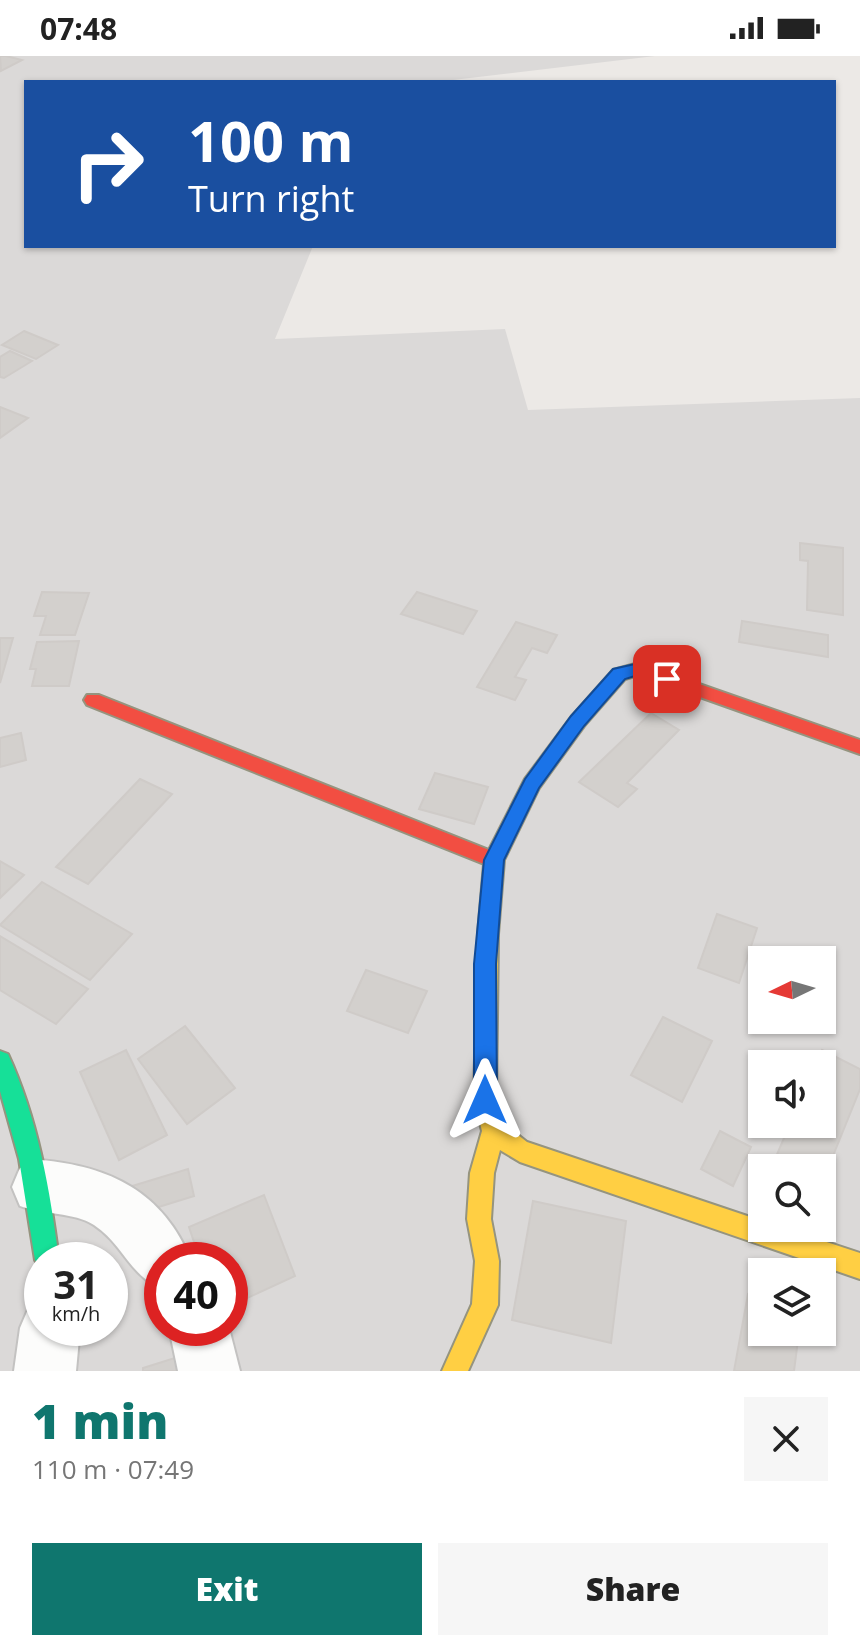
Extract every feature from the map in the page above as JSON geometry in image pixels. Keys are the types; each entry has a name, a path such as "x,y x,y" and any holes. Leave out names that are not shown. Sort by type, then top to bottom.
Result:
{"street":[{"path":"455,1371 485,1305 487,1261 479,1219 482,1173 494,1131 485,1100 485,964 494,860 532,784 578,721 619,674 628,669 639,669 860,747"},
{"path":"93,700 494,860"},
{"path":"0,1061 12,1086 40,1187 45,1242"},
{"path":"494,1131 520,1151 860,1266"},
{"path":"40,1187 84,1190 119,1206 148,1242"},
{"path":"45,1371 48,1346"},
{"path":"203,1346 209,1371"}],"shaded area":[{"path":"0,56 655,56 453,80 24,80 24,248 312,248 275,339 505,329 528,410 860,398 860,1371 0,1371"}],"building":[{"path":"0,56 6,56 22,60 1,71"},
{"path":"24,331 58,345 36,359 2,345"},
{"path":"10,351 32,361 4,378 0,377 0,357"},
{"path":"0,407 28,418 0,438"},
{"path":"800,543 843,548 843,615 807,610 808,561 800,560"},
{"path":"42,592 89,593 75,635 40,635 46,616 34,616"},
{"path":"417,592 477,611 463,634 401,614"},
{"path":"742,621 828,635 828,657 739,642"},
{"path":"516,622 557,635 547,653 532,648 515,677 526,680 515,700 477,687"},
{"path":"0,638 13,638 0,683"},
{"path":"79,641 69,686 32,686 36,669 30,669 37,642"},
{"path":"651,713 679,730 627,783 637,789 618,807 579,782"},
{"path":"21,733 26,760 0,767 0,738"},
{"path":"435,773 488,787 474,824 419,809"},
{"path":"140,779 172,794 88,884 56,867"},
{"path":"0,861 24,875 0,898"},
{"path":"42,882 132,934 90,980 0,925"},
{"path":"717,914 757,928 751,946 748,946 739,983 698,968"},
{"path":"0,936 88,989 56,1024 0,990"},
{"path":"366,970 427,991 408,1033 347,1011"},
{"path":"663,1017 712,1041 682,1102 631,1075"},
{"path":"185,1026 235,1088 187,1124 138,1059"},
{"path":"126,1050 167,1135 119,1160 80,1072"},
{"path":"836,1057 860,1069 860,1089 834,1154 777,1154 784,1138 836,1138"},
{"path":"720,1131 751,1147 733,1186 701,1169"},
{"path":"188,1169 194,1196 133,1215 129,1187"},
{"path":"264,1195 295,1276 248,1298 248,1242 194,1242 189,1227"},
{"path":"533,1201 626,1221 611,1343 512,1320"},
{"path":"748,1294 748,1346 797,1346 794,1371 734,1371"},
{"path":"197,1351 200,1371 143,1371 143,1368"}],"traffic: fast":[{"path":"0,1061 18,1109 31,1159 45,1242"}],"traffic: slow":[{"path":"455,1371 485,1305 487,1261 479,1219 482,1173 494,1131 485,1100 488,934"},
{"path":"494,1131 520,1151 860,1266"}],"traffic: jam":[{"path":"488,934 494,860 532,784 578,721 619,674 639,669 860,747"},
{"path":"93,700 494,860"}],"route":[{"path":"485,1100 485,964 494,860 532,784 578,721 619,674 628,669 639,669 667,679"}]}
